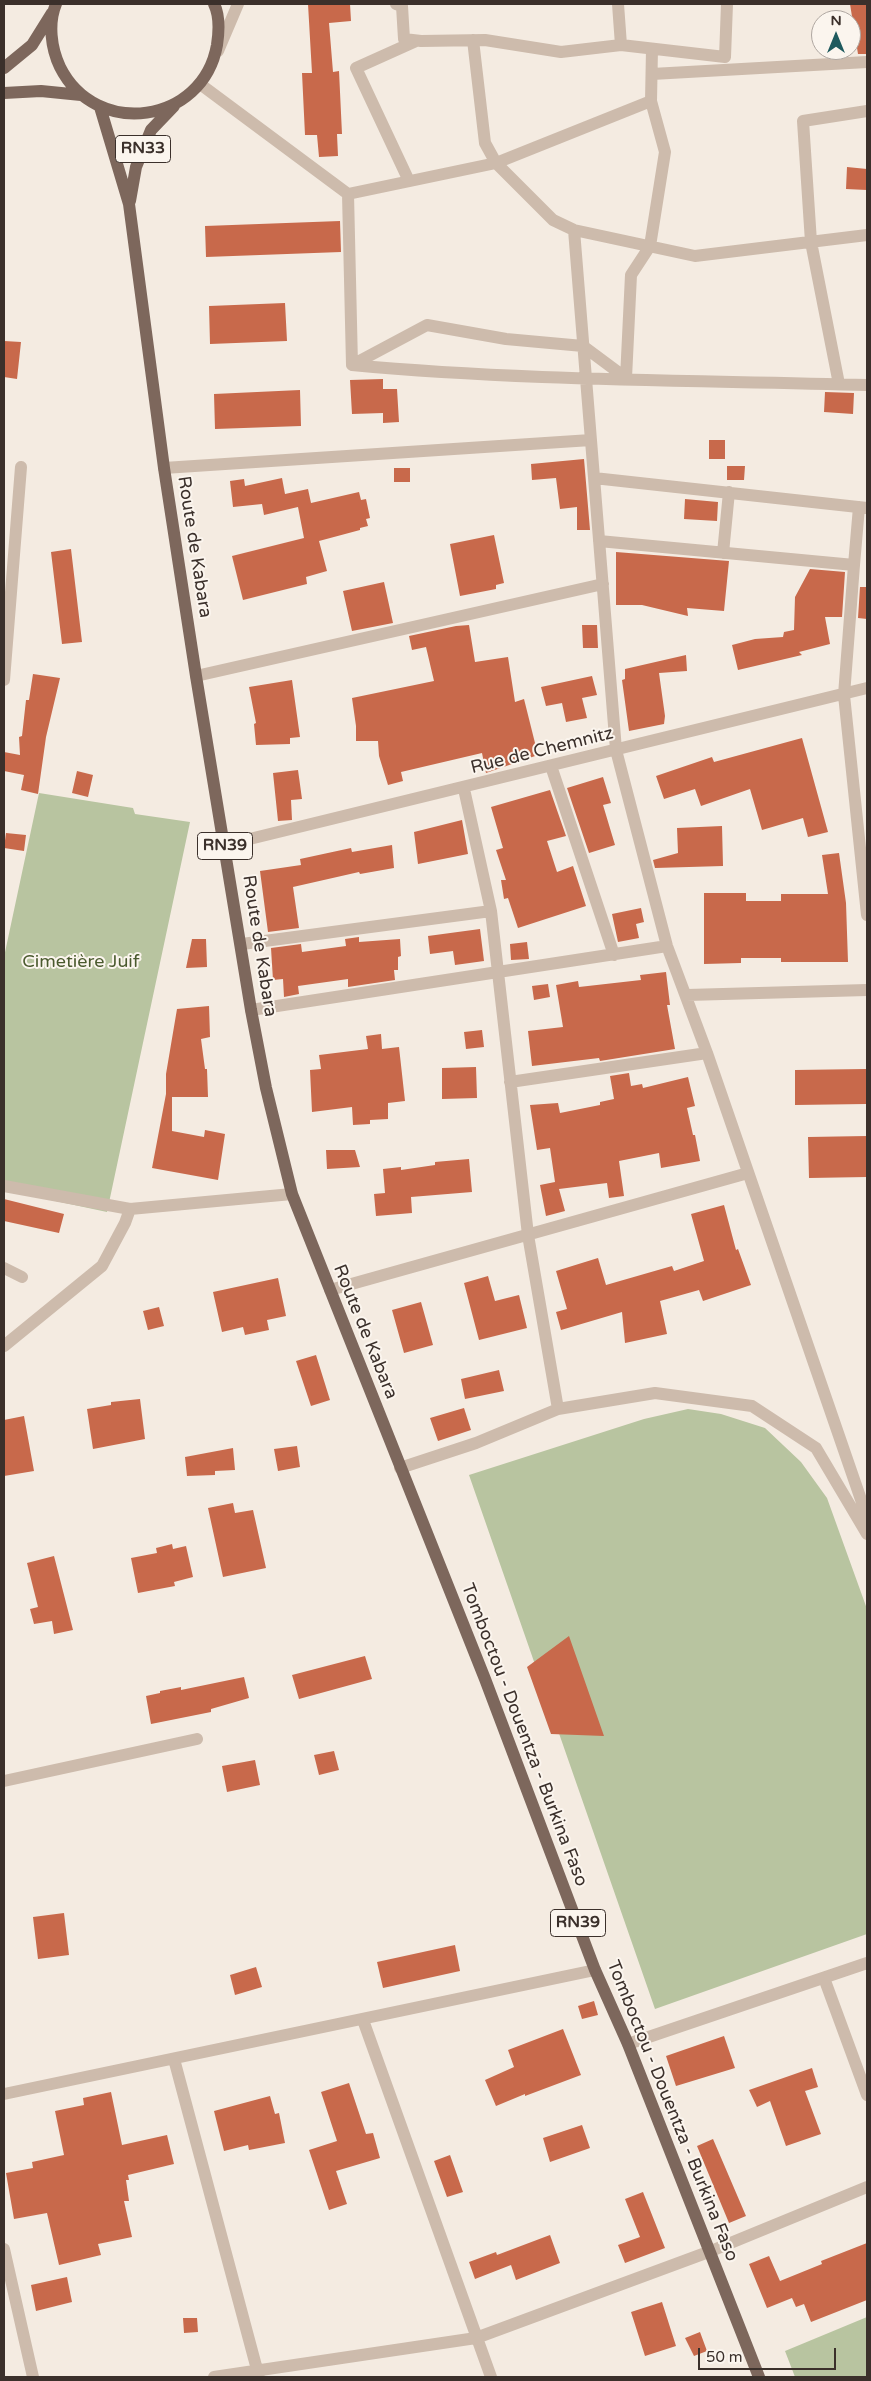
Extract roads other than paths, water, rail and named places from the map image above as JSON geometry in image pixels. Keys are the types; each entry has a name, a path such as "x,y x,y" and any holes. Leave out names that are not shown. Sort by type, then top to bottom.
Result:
{"main road":[{"path":"55,6 51,33 55,56 66,77 81,95 100,106 125,114 151,113 176,104 200,84 215,58 219,33 214,4"},
{"path":"4,68 32,45 55,6"},
{"path":"4,93 41,91 81,95"},
{"name":"RN33","path":"129,204 136,167 151,130 176,104"},
{"name":"RN33","path":"100,106 129,204"},
{"name":"Route de Kabara","path":"129,204 164,468 196,676 266,1088 292,1194 400,1468"},
{"name":"Tomboctou - Douentza - Burkina Faso","path":"400,1468 485,1679 595,1970 628,2044 759,2377"}],"street":[{"path":"215,58 238,4"},
{"path":"396,4 402,6 404,39 485,40 561,52 621,45 725,57 727,4"},
{"path":"618,4 621,45"},
{"path":"408,181 356,68 418,40"},
{"path":"473,40 485,143 496,163 553,220 574,230 695,256 867,235"},
{"path":"626,378 632,275 650,246 664,152 651,101 652,49"},
{"path":"652,74 867,62"},
{"path":"200,84 348,194 496,163 651,101"},
{"path":"839,384 811,242 802,122 867,111"},
{"path":"348,194 352,365"},
{"path":"574,230 616,750 667,946 707,1052 867,1518"},
{"path":"352,365 427,326 506,340 583,346 626,378"},
{"path":"352,365 426,372 867,385"},
{"path":"164,468 591,440"},
{"path":"4,680 21,467"},
{"path":"594,478 863,507 854,565 844,695 867,915"},
{"path":"723,553 729,492"},
{"path":"599,541 854,565"},
{"path":"196,676 603,584"},
{"name":"Rue de Chemnitz","path":"224,846 464,789 867,688"},
{"path":"551,766 614,955"},
{"path":"464,789 490,911 528,1235 558,1409"},
{"path":"242,944 490,911"},
{"path":"252,1010 667,946"},
{"path":"686,995 867,990"},
{"path":"510,1082 707,1052"},
{"path":"330,1290 748,1173"},
{"path":"4,1186 130,1209 292,1194"},
{"path":"4,1346 102,1266 125,1223 130,1209"},
{"path":"4,1268 22,1277"},
{"path":"400,1468 476,1443 558,1409 655,1393 752,1406 816,1448 867,1534"},
{"path":"4,1782 197,1739"},
{"path":"628,2044 867,1963"},
{"path":"4,2094 595,1970"},
{"path":"824,1978 867,2095"},
{"path":"363,2020 490,2377"},
{"path":"174,2059 258,2374"},
{"path":"214,2377 258,2374 476,2338 711,2251 867,2187"},
{"path":"4,2250 33,2377"}],"park label":[{"name":"Cimetière Juif","path":"81,962"}]}
